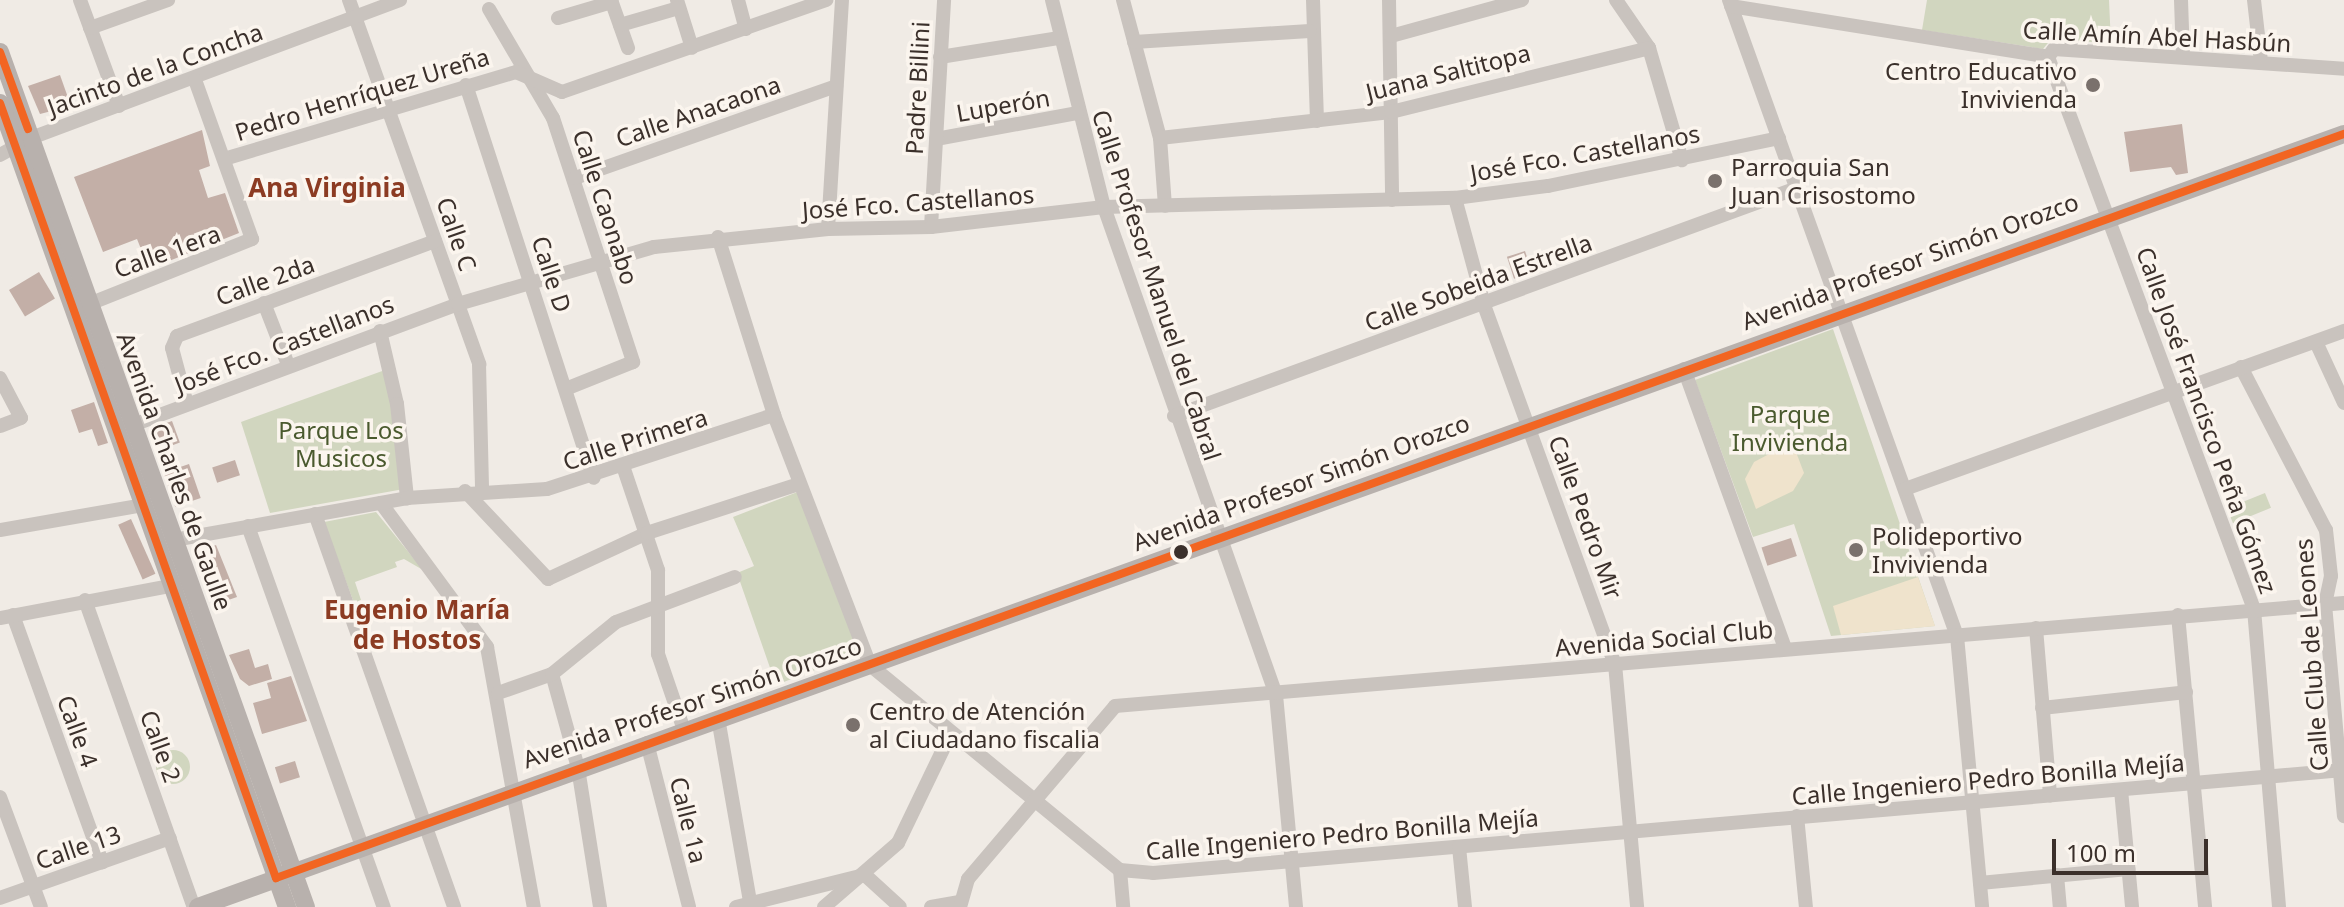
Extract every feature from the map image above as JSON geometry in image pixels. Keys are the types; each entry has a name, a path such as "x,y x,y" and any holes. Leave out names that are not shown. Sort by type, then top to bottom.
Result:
{"main road":[{"name":"Avenida Charles de Gaulle","path":"0,52 16,147"},
{"name":"Avenida Charles de Gaulle","path":"0,103 81,307 133,425 191,584 285,875 287,907"},
{"name":"Avenida Profesor Simón Orozco","path":"196,907 2107,215 2344,134"},
{"name":"Avenida Charles de Gaulle","path":"81,307 171,584 285,875 306,907"}],"street":[{"path":"80,0 119,106"},
{"path":"90,28 168,0"},
{"name":"Calle C","path":"349,0 357,15 479,364 482,490"},
{"name":"Jacinto de la Concha","path":"16,147 400,0"},
{"path":"738,0 746,29"},
{"name":"Pedro Henríquez Ureña","path":"224,159 389,105 516,72 562,92 826,0"},
{"path":"828,229 842,0"},
{"name":"Padre Billini","path":"931,227 944,0"},
{"name":"Calle Profesor Manuel del Cabral","path":"1052,0 1077,113 1104,207 1174,416 1276,695 1295,861 1296,907"},
{"path":"1123,0 1160,138 1165,206"},
{"path":"1313,0 1310,31 1317,121"},
{"path":"1389,0 1392,200"},
{"path":"1616,0 1649,48 1682,160"},
{"path":"2181,0 2183,56"},
{"path":"2254,0 2261,61"},
{"path":"558,18 612,1 628,48"},
{"path":"1391,36 1513,1"},
{"path":"1730,3 1957,636 1982,907"},
{"name":"Calle Amín Abel Hasbún","path":"1730,3 2048,57 2054,49 2344,69"},
{"path":"620,25 678,4 692,48"},
{"name":"Calle Caonabo","path":"489,9 536,80 575,178 633,363 566,389"},
{"path":"1134,42 1310,31"},
{"path":"940,57 1059,38"},
{"name":"Juana Saltitopa","path":"1160,138 1391,112 1649,48"},
{"name":"Calle José Francisco Peña Gómez","path":"2048,57 2254,609 2279,907"},
{"name":"Calle 1era","path":"81,307 250,243 195,80"},
{"name":"Calle D","path":"466,85 594,478"},
{"name":"Calle Anacaona","path":"575,178 836,86"},
{"name":"Luperón","path":"936,139 1077,113"},
{"name":"José Fco. Castellanos","path":"133,425 287,362 530,279 600,259 718,237 828,229 931,227 1104,207 1455,198 1682,160 1779,138"},
{"name":"Calle Sobeida Estrella","path":"1174,416 1797,188"},
{"name":"Calle Pedro Mir","path":"1455,198 1484,305 1615,664 1637,907"},
{"name":"Calle Ingeniero Pedro Bonilla Mejía","path":"718,237 774,415 870,665 1031,801 1120,870 1295,861 2342,770"},
{"name":"Calle 2da","path":"187,404 173,339 435,241"},
{"path":"264,303 287,362"},
{"path":"380,331 397,404 407,498"},
{"path":"1905,489 2344,331"},
{"path":"2316,342 2344,403"},
{"name":"Calle Club de Leones","path":"2241,367 2326,530 2331,587 2325,604 2338,685 2344,816"},
{"path":"1684,369 1785,648"},
{"path":"0,378 21,418 0,426"},
{"name":"Calle Primera","path":"174,540 407,498 465,491 547,489 624,469 774,415"},
{"path":"624,469 658,570 658,654 684,730"},
{"path":"465,491 548,579 647,533 799,484"},
{"path":"381,503 487,647 498,693 534,907"},
{"path":"0,530 143,505"},
{"path":"315,514 454,907"},
{"path":"248,526 384,907"},
{"path":"498,693 552,674 604,629 658,604 735,577"},
{"path":"6,616 171,584 191,584"},
{"name":"Calle 2","path":"85,600 196,907"},
{"name":"Avenida Social Club","path":"960,905 968,879 1031,801 1115,706 1276,695 1785,648 2344,603"},
{"path":"2178,615 2205,907"},
{"name":"Calle 4","path":"6,616 102,862"},
{"path":"2036,628 2050,795"},
{"path":"552,674 578,768 600,907"},
{"path":"2042,708 2186,692"},
{"path":"718,718 746,906 865,875"},
{"path":"824,907 865,875 898,843 951,733"},
{"name":"Calle 1a","path":"647,743 689,907"},
{"path":"2121,790 2132,907"},
{"path":"0,797 5,824 41,907"},
{"path":"1797,816 1806,907"},
{"name":"Calle 13","path":"0,898 170,838"},
{"path":"1459,847 1465,907"},
{"path":"1980,883 2128,869"},
{"path":"1120,870 1123,907"},
{"path":"865,875 900,907"},
{"path":"2057,875 2060,907"},
{"path":"931,907 960,905"}],"green space":[{"path":"1927,0 2109,0 2111,44 2052,38 2043,49 1922,30"},
{"name":"Parque Invivienda","path":"1833,329 1935,626 1831,636 1794,524 1753,537 1695,380"},
{"name":"Parque Los Musicos","path":"385,370 404,489 270,513 241,422"},
{"path":"800,491 859,653 776,685 737,573 754,566 733,517"},
{"path":"2265,493 2271,508 2233,523 2227,508"},
{"path":"376,512 423,570 404,559 395,562 397,567 355,582 361,600 354,603 324,522"},
{"path":"173,750 185,755 190,767 185,779 173,784 161,779 156,767 161,755"}],"sand":[{"path":"1773,452 1796,452 1804,473 1793,491 1756,509 1745,479 1754,462"},
{"path":"1918,577 1935,626 1841,635 1833,606"}],"building":[{"path":"60,75 71,106 40,114 28,86"},
{"path":"2182,124 2188,173 2176,175 2171,167 2130,172 2124,132"},
{"path":"202,130 210,166 199,170 208,198 225,193 239,233 149,269 137,239 103,252 74,177"},
{"path":"1525,251 1532,273 1514,279 1507,257"},
{"path":"39,272 55,299 25,317 9,290"},
{"path":"94,402 108,443 98,446 92,429 79,433 71,410"},
{"path":"172,421 180,443 159,450 151,429"},
{"path":"235,460 240,475 217,483 212,467"},
{"path":"189,464 201,498 175,507 163,473"},
{"path":"131,519 155,574 143,580 118,525"},
{"path":"1791,538 1797,556 1767,566 1762,548"},
{"path":"216,545 237,597 214,605 203,550"},
{"path":"249,649 255,668 268,664 272,679 249,686 240,679 229,655"},
{"path":"291,676 307,721 262,734 253,703 271,698 267,683"},
{"path":"295,761 300,777 280,783 275,767"}],"transit line":[{"path":"0,52 28,129"},
{"path":"0,103 276,878 2344,134"}],"place":[{"name":"Centro Educativo Invivienda","path":"2093,85"},
{"name":"Parroquia San Juan Crisostomo","path":"1715,181"},
{"name":"Polideportivo Invivienda","path":"1856,550"},
{"name":"Centro de Atención al Ciudadano fiscalia","path":"853,725"}],"district":[{"name":"Ana Virginia","path":"327,188"},
{"name":"Eugenio María de Hostos","path":"417,625"}]}
